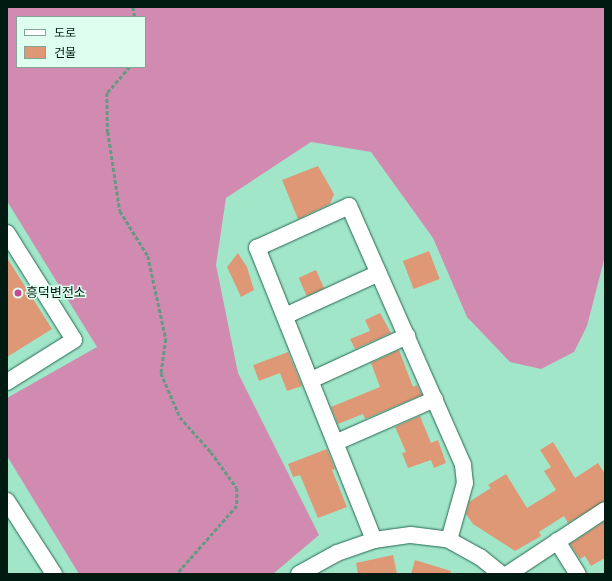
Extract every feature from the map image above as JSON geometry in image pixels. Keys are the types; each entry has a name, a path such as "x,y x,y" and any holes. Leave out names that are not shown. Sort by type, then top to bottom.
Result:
{"street":[{"path":"374,540 337,442 257,248 350,206 435,399 462,465 465,483 449,540"},
{"path":"7,233 74,340 7,382"},
{"path":"285,316 379,273"},
{"path":"312,380 407,336"},
{"path":"337,442 435,399"},
{"path":"7,501 54,574"},
{"path":"508,574 605,510"},
{"path":"301,573 337,553 374,540 411,535 449,540 480,557 501,574"},
{"path":"558,541 578,574"}],"path":[{"path":"129,68 107,93 108,132 120,211 148,256 166,339 161,373 180,418 211,452 238,488 237,506 177,574"}],"shaded area":[{"path":"7,7 605,7 605,256 587,326 574,352 541,369 510,362 467,317 433,238 371,152 311,142 226,198 216,265 238,373 319,535 273,574 79,574 7,456 7,398 97,347 7,201"}],"building":[{"path":"318,166 334,194 330,204 298,219 282,180"},
{"path":"429,251 440,279 414,289 403,261"},
{"path":"238,253 247,267 254,290 241,297 227,267"},
{"name":"흥덕변전소","path":"7,258 52,329 7,357"},
{"path":"316,270 324,288 307,296 299,278"},
{"path":"380,313 391,333 355,349 350,339 370,331 365,320"},
{"path":"399,350 413,387 417,385 422,395 365,419 363,414 338,424 331,407 380,387 371,363"},
{"path":"288,352 302,386 287,391 280,373 259,381 253,365"},
{"path":"420,416 431,443 438,440 446,463 434,468 431,460 408,468 402,453 406,452 395,427"},
{"path":"553,442 575,478 598,463 605,474 605,501 568,523 564,516 539,532 541,536 515,551 473,524 466,514 469,502 491,488 488,485 506,474 527,508 556,490 544,471 551,467 540,450"},
{"path":"327,449 335,469 332,470 347,507 318,518 300,475 293,477 288,464"},
{"path":"605,521 605,558 591,566 585,556 580,559 570,544"},
{"path":"393,555 397,574 358,574 356,563"},
{"path":"415,560 451,571 450,574 411,574"}],"place":[{"name":"흥덕변전소","path":"18,293"}]}
